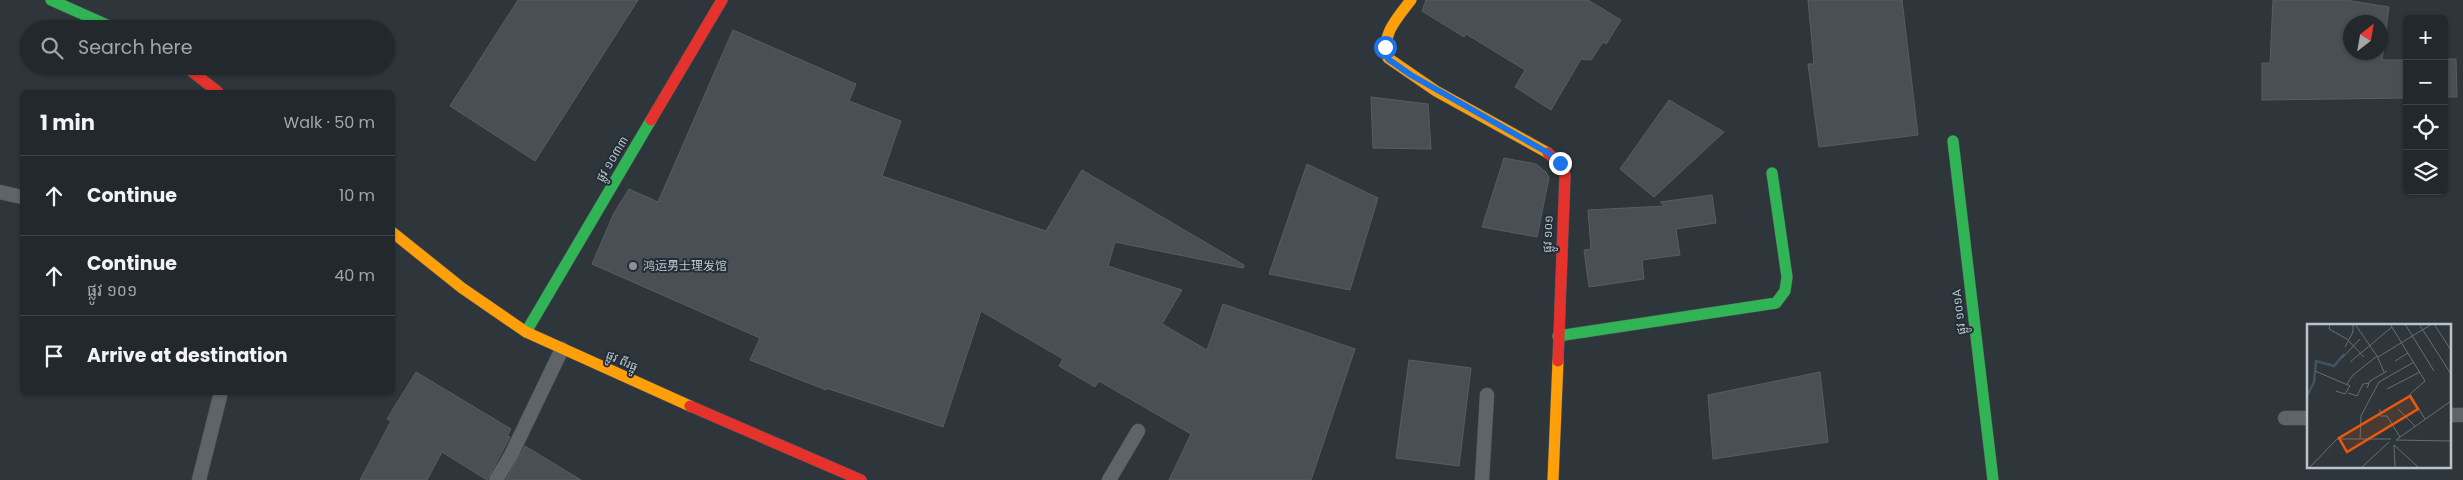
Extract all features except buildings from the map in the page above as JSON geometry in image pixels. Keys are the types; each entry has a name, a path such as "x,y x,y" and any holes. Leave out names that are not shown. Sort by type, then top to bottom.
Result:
{"street":[{"path":"51,0 96,20"},
{"name":"ផ្លូវ ១០៣៣","path":"526,332 722,0"},
{"name":"ផ្លូវ ១០១","path":"1411,0 1390,28 1385,47 1388,59 1411,75 1550,154 1560,163 1564,175 1553,480"},
{"path":"196,75 215,90"},
{"name":"ផ្លូវ ១០១A","path":"1953,141 1993,480"},
{"path":"1558,336 1776,304 1785,291 1787,277 1772,173"},
{"name":"ផ្លូវ ពីរធ្នូ","path":"395,234 462,288 526,332 861,480"}],"lane":[{"path":"0,192 20,197"},
{"path":"496,480 511,455 562,349"},
{"path":"199,480 220,395"},
{"path":"1482,480 1486,395"},
{"path":"2450,415 2463,415"},
{"path":"2285,418 2307,418"},
{"path":"1109,480 1138,431"}],"traffic: fast":[{"path":"51,0 96,20"},
{"path":"526,332 651,120"},
{"path":"1953,141 1993,480"},
{"path":"1558,336 1776,303 1785,291 1787,277 1772,173"}],"traffic: slow":[{"path":"1411,0 1388,34 1386,42 1388,58 1436,91 1548,153"},
{"path":"395,234 462,288 526,332 690,406"},
{"path":"1553,480 1558,361"}],"traffic: jam":[{"path":"651,120 722,0"},
{"path":"196,75 215,90"},
{"path":"1548,153 1559,163 1565,175 1558,361"},
{"path":"690,406 861,480"}],"place":[{"name":"鸿运男士理发馆","path":"633,266"}],"route":[{"path":"1385,47 1388,59 1411,75 1550,154 1560,163"}]}
